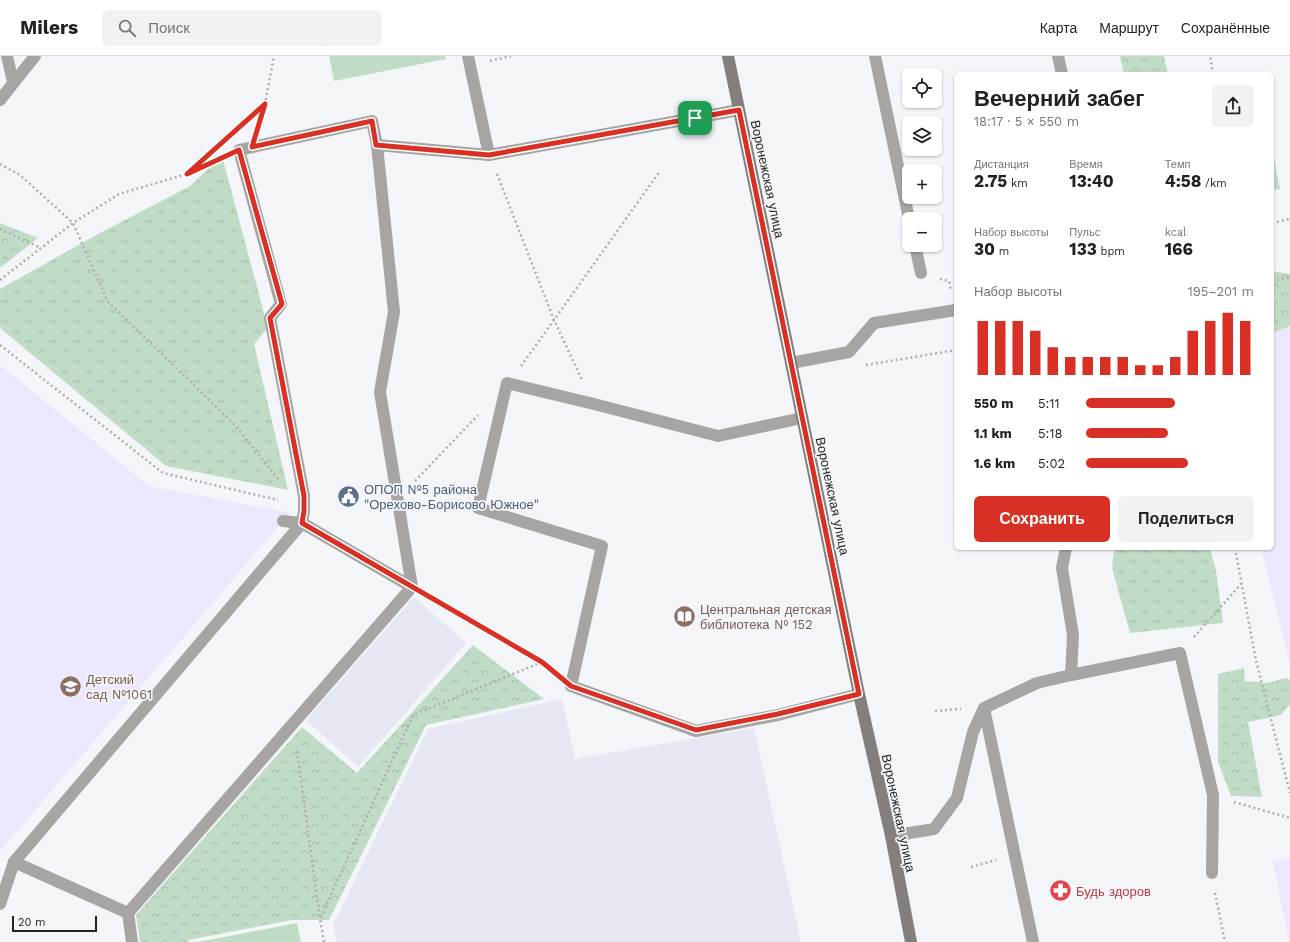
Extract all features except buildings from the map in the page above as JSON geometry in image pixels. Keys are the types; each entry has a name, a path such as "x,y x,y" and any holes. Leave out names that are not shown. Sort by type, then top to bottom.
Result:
{"street":[{"name":"Воронежская улица","path":"728,56 859,694 891,836 911,942"}],"lane":[{"path":"8,56 13,82"},
{"path":"0,100 35,56"},
{"path":"468,56 489,155"},
{"path":"875,56 908,212"},
{"path":"1058,56 1062,72"},
{"path":"376,145 489,155 739,110"},
{"path":"0,904 14,862 303,517 304,496 270,318 282,304 239,150 372,121 376,145 394,312 380,392 412,587"},
{"path":"916,252 921,273"},
{"path":"791,363 849,352 874,323 954,311"},
{"path":"802,418 718,436 507,383 478,508 602,546 571,686 696,730 778,714 859,694"},
{"path":"283,521 303,517 412,587"},
{"path":"1058,550 1073,635 1071,675"},
{"path":"1062,568 1066,550"},
{"path":"132,942 128,913 412,587"},
{"path":"891,836 934,829 957,798 973,732 984,708 1037,683 1180,653 1213,795 1212,874"},
{"path":"984,708 1033,942"},
{"path":"14,862 128,913"}],"path":[{"path":"252,147 265,104 274,56"},
{"path":"1210,56 1212,68 1211,72"},
{"path":"237,129 265,104"},
{"path":"187,174 220,144"},
{"path":"0,280 73,223 119,194 187,174 239,150"},
{"path":"489,155 554,320 594,404"},
{"path":"0,164 20,174 73,223 108,302 235,425 280,480"},
{"path":"507,383 554,320 660,171"},
{"path":"1274,223 1290,219"},
{"path":"0,229 42,248"},
{"path":"921,273 949,281 954,311"},
{"path":"1274,281 1290,277"},
{"path":"0,345 163,473 284,502 303,517"},
{"path":"860,366 954,350"},
{"path":"398,500 480,412"},
{"path":"1235,550 1256,661 1290,793"},
{"path":"1180,653 1241,584"},
{"path":"412,587 542,662 571,686"},
{"path":"320,919 413,714 542,662"},
{"path":"293,723 324,942"},
{"path":"1213,795 1290,818"},
{"path":"1212,874 1225,942"}],"shaded area":[{"path":"1290,289 1290,664 1262,550 1274,550 1274,292"},
{"name":"Детский сад №1061","path":"0,365 149,486 290,513 0,851"},
{"path":"414,597 466,643 358,767 306,720"},
{"path":"562,699 575,759 754,728 801,942 337,942 333,925 428,729"},
{"path":"1290,858 1290,942 1289,942 1273,862"}],"green space":[{"path":"329,56 445,56 446,59 334,81"},
{"path":"1120,56 1164,56 1168,72 1124,72"},
{"path":"222,156 268,328 254,344 288,490 166,466 0,328 0,289 100,233 190,186"},
{"path":"1274,158 1280,189 1274,190"},
{"path":"0,223 38,238 0,268"},
{"path":"1274,271 1290,274 1290,326 1274,332"},
{"path":"1114,550 1211,550 1216,570 1223,623 1130,633 1112,568"},
{"path":"473,645 544,699 426,725 329,920 292,920 188,940 188,942 140,942 136,915 302,727 357,773"},
{"path":"1244,668 1245,681 1267,683 1286,678 1290,680 1290,704 1281,715 1248,722 1262,797 1231,796 1218,762 1218,674"},
{"path":"297,923 301,942 198,942"}],"place":[{"name":"ОПОП №5 района \"Орехово-Борисово Южное\"","path":"349,496"},
{"name":"Центральная детская библиотека № 152","path":"684,616"},
{"name":"Детский сад №1061","path":"71,686"},
{"name":"Будь здоров","path":"1061,891"}],"route":[{"path":"265,104 252,147 372,121 376,145 489,155 695,118 739,110 859,694 778,714 696,730 571,686 542,662 302,523 304,496 270,318 282,304 239,150 187,174 265,104"}]}
